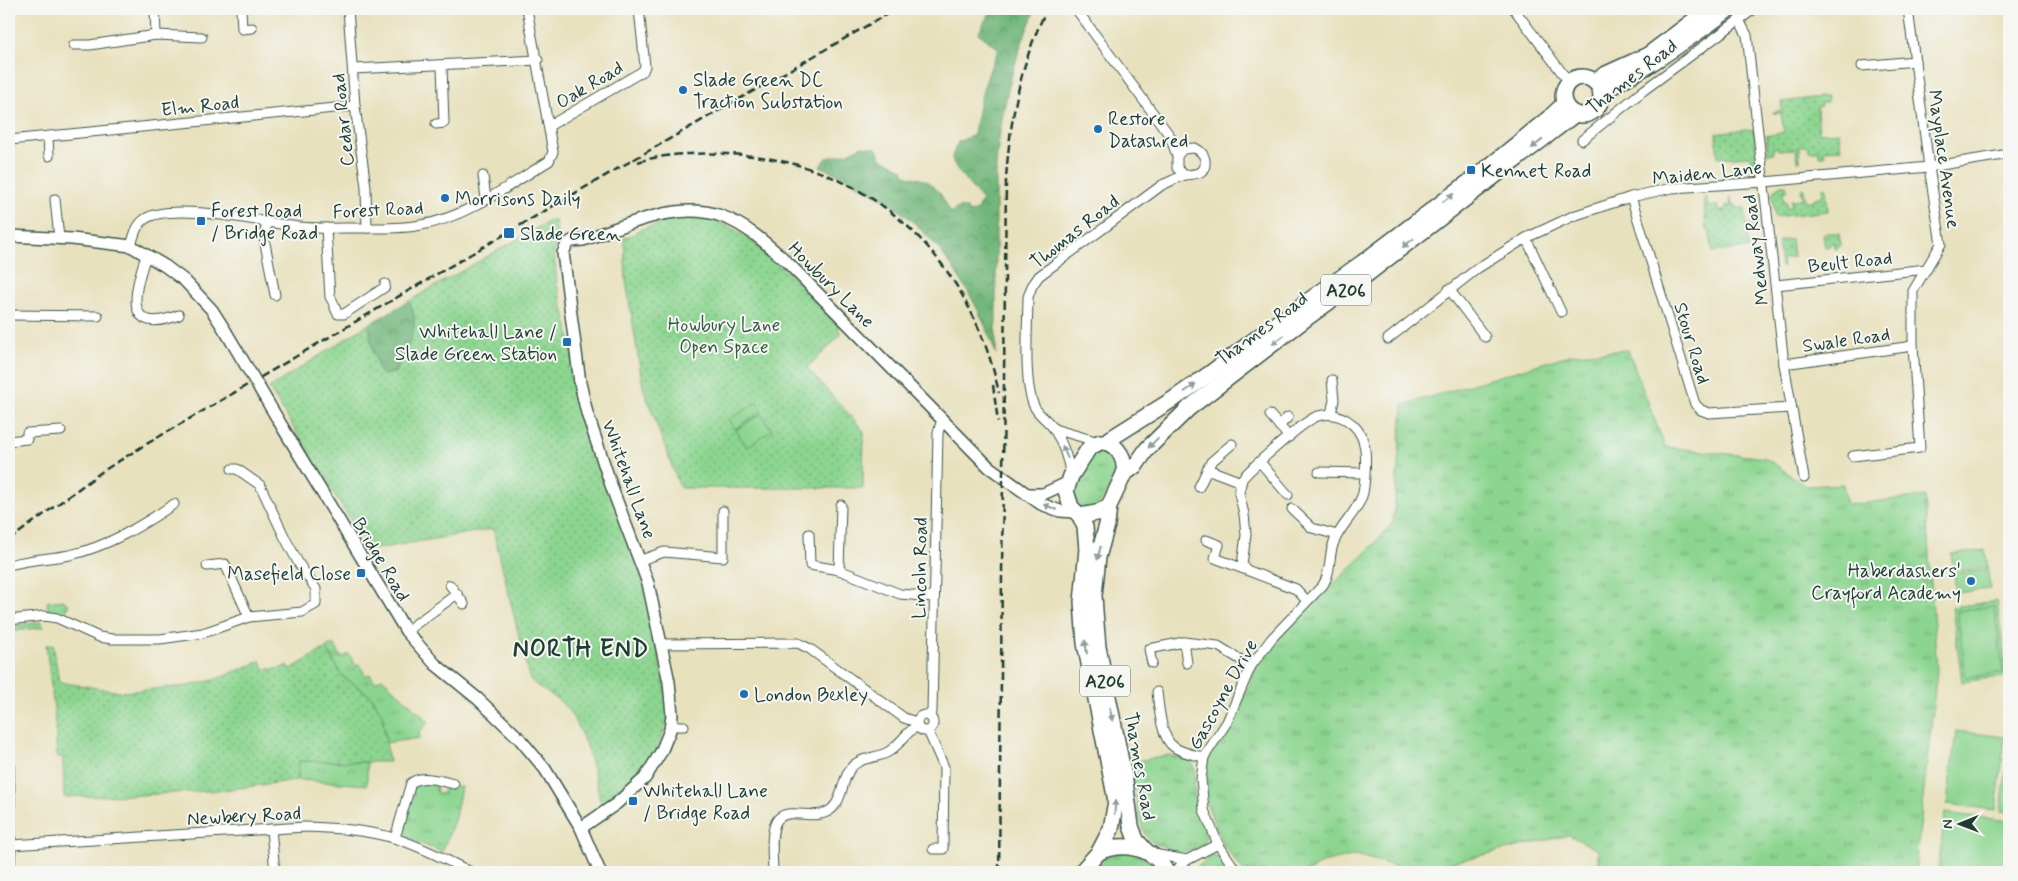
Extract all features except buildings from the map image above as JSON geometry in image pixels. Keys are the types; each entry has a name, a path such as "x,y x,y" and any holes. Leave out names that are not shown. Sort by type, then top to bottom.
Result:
{"main road":[{"name":"Thames Road","path":"1598,89 1588,77 1579,77 1569,82 1564,90 1570,109 1583,115 1593,112 1598,107 1598,89 1604,75 1648,55 1709,9"},
{"name":"Thames Road","path":"1598,89 1642,70 1734,14"},
{"name":"Thames Road","path":"1081,872 1099,852 1111,829 1116,801 1085,643 1082,602 1086,544 1084,523 1068,499 1069,480 1089,448 1102,442 1202,380 1276,323 1362,263 1549,118 1570,109"},
{"name":"Thames Road","path":"1166,872 1164,866 1136,840 1131,826 1125,781 1098,647 1094,595 1095,577 1109,506 1124,474 1136,465 1147,449 1189,408 1366,275 1570,109"},
{"path":"1102,442 1115,446 1122,456 1124,474"},
{"path":"1078,514 1097,513 1109,506"},
{"name":"Thames Road","path":"1099,852 1114,847 1126,846 1150,853"}],"street":[{"path":"155,9 156,35"},
{"path":"240,9 242,29 252,28"},
{"name":"Cedar Road","path":"348,9 355,106 366,187 367,228"},
{"path":"527,9 549,126"},
{"name":"Oak Road","path":"549,126 643,71 645,66 639,9"},
{"name":"Thomas Road","path":"1076,9 1170,136 1180,172 1184,175"},
{"path":"1514,9 1569,82"},
{"name":"Thames Road","path":"1582,140 1734,14 1754,9"},
{"name":"Mayplace Avenue","path":"1853,456 1920,448 1913,346 1913,291 1942,244 1929,167 1908,9"},
{"name":"Medway Road","path":"1734,14 1747,35 1784,364 1804,478"},
{"path":"74,45 90,45 156,35 202,37"},
{"path":"353,69 538,60"},
{"path":"1862,66 1915,61"},
{"path":"442,66 444,123"},
{"name":"Elm Road","path":"9,140 355,106"},
{"name":"Forest Road","path":"131,246 138,226 146,218 156,215 210,213 299,227 326,228 401,228 443,220 486,198 549,161 553,152 549,126"},
{"path":"48,136 49,156"},
{"name":"Thomas Road","path":"1069,480 1068,457 1054,429 1038,413 1028,388 1028,298 1032,286 1039,276 1162,184 1184,175 1195,175 1203,169 1205,164 1203,153 1170,136"},
{"name":"Thomas Road","path":"1162,184 1183,149 1190,147"},
{"name":"Maiden Lane","path":"1388,339 1449,289 1526,238 1573,216 1631,197 1672,188 1764,182 1929,167 2009,154"},
{"path":"483,176 486,198"},
{"name":"Stour Road","path":"1631,197 1695,404 1701,410 1709,413 1791,408"},
{"path":"55,200 59,238"},
{"name":"Howbury Lane","path":"567,244 662,214 703,212 727,219 760,239 785,260 989,467 1041,504 1060,511 1078,514"},
{"path":"267,221 264,238 275,295"},
{"path":"326,228 330,297 338,314 344,314 386,287 385,284"},
{"name":"Bridge Road","path":"9,236 59,238 131,246 165,266 185,281 212,310 406,632 435,664 478,699 519,738 545,769 581,828 600,872"},
{"path":"1526,238 1560,312"},
{"name":"Whitehall Lane","path":"567,244 564,254 567,291 580,383 585,405 613,491 641,560 648,583 669,682 672,715 661,752 645,778 622,799 581,828"},
{"path":"146,256 137,282 135,301 137,310 148,320 166,320 179,315"},
{"name":"Beult Road","path":"1776,285 1927,269"},
{"path":"1449,289 1485,337"},
{"path":"9,315 98,316"},
{"name":"Swale Road","path":"1784,364 1913,346"},
{"path":"1331,414 1334,400 1332,380"},
{"path":"1246,569 1242,565 1246,522 1239,493 1240,482 1247,473 1312,418 1331,414 1347,420 1359,432 1365,447 1361,498 1354,513 1337,535 1312,528 1292,509"},
{"path":"1270,415 1289,438"},
{"path":"1279,426 1288,418"},
{"name":"Lincoln Road","path":"928,731 933,725 932,720 928,716 932,712 938,433 942,419"},
{"path":"1054,429 1102,442"},
{"path":"9,442 27,439 27,433 62,431"},
{"path":"1199,487 1211,462 1232,444"},
{"path":"1260,462 1288,495"},
{"path":"9,620 44,616 58,618 99,637 112,639 160,639 203,633 249,617 302,612 316,604 316,589 299,564 285,538 260,485 237,469 232,469"},
{"path":"1207,469 1240,482"},
{"path":"1319,472 1364,474"},
{"path":"1027,494 1046,493 1069,480"},
{"path":"9,565 70,554 110,542 130,533 174,504"},
{"path":"839,570 841,505"},
{"path":"641,560 664,552 723,557 723,511"},
{"path":"809,534 810,564 839,570 900,594 934,597"},
{"name":"Gascoyne Drive","path":"1238,872 1218,844 1206,819 1202,801 1201,779 1204,757 1227,722 1251,666 1272,638 1323,585 1328,577 1332,548 1337,535"},
{"path":"1206,540 1219,545 1214,558 1296,589 1307,601"},
{"path":"207,567 226,564 249,617"},
{"path":"450,584 464,604"},
{"path":"406,632 457,594"},
{"path":"1152,663 1149,649 1184,642 1218,646 1251,666"},
{"path":"1184,642 1187,663"},
{"path":"661,644 798,644 810,649 904,718 917,724 920,730 928,731 944,767 943,849 933,849"},
{"path":"1157,692 1164,733 1168,742 1179,750 1204,757"},
{"path":"773,872 773,834 778,820 785,814 820,814 828,812 838,800 850,770 865,758 890,751 917,724 921,716 928,716"},
{"path":"670,726 684,726"},
{"path":"9,758 10,872"},
{"path":"395,838 411,782 418,778 424,778 454,784"},
{"name":"Newbery Road","path":"11,845 305,827 339,828 395,838 440,856 466,871"},
{"path":"271,829 275,872"},
{"path":"1174,872 1187,860 1218,844"},
{"path":"1150,853 1187,860"}],"green space":[{"path":"992,9 1036,9 1021,46 1009,85 998,145 996,165 996,354 988,332 967,289 940,250 907,216 888,202 863,187 820,166 827,158 849,153 862,146 876,148 881,158 903,169 905,175 927,181 940,193 951,213 958,208 966,208 969,213 977,210 982,200 960,173 952,157 958,142 974,135 983,91 999,49 978,33"},
{"path":"1828,96 1827,102 1820,103 1821,106 1817,107 1819,133 1839,132 1841,149 1824,150 1825,156 1819,156 1819,151 1809,151 1808,146 1799,147 1800,161 1797,161 1796,149 1778,150 1777,147 1774,147 1774,153 1768,154 1766,136 1784,132 1781,113 1773,113 1782,110 1781,102"},
{"path":"1745,129 1754,130 1758,163 1750,164 1750,156 1718,158 1716,133"},
{"path":"1780,185 1786,185 1787,191 1783,191 1787,207 1792,207 1791,200 1802,199 1801,189 1804,189 1805,201 1814,201 1814,198 1822,197 1823,188 1826,187 1828,211 1775,217 1772,194"},
{"path":"1730,196 1732,205 1736,205 1736,208 1745,208 1746,225 1755,224 1755,227 1747,228 1746,230 1749,248 1713,252 1709,230 1706,230 1704,198 1707,198 1708,207 1718,206 1719,211 1726,210 1726,206 1731,205"},
{"path":"553,219 555,220 558,238 554,245 557,284 568,327 577,390 638,564 650,607 654,641 657,647 669,708 669,719 650,764 631,786 608,803 600,800 587,749 570,713 562,703 536,685 529,677 493,529 369,550 269,388 369,324 371,343 379,372 383,375 395,373 408,347 414,329 413,310 409,301"},
{"name":"Howbury Lane Open Space","path":"671,220 710,220 726,225 744,235 797,282 840,327 838,329 842,334 807,368 864,431 863,488 680,488 643,387 626,281 624,238 636,233 636,231"},
{"path":"1839,233 1841,245 1837,246 1837,249 1835,249 1835,243 1825,247 1823,235"},
{"path":"1791,239 1793,257 1782,259 1783,267 1781,267 1778,241"},
{"path":"409,301 413,310 414,329 408,347 394,373 383,375 379,372 371,343 369,324"},
{"path":"1628,350 1665,447 1766,458 1806,486 1843,484 1847,505 1925,496 1937,671 1915,872 1598,872 1598,850 1569,835 1414,871 1355,855 1319,864 1310,872 1244,872 1222,843 1207,804 1205,779 1209,753 1241,703 1255,671 1277,638 1364,555 1393,523 1403,405 1573,354"},
{"path":"757,402 762,411 735,429 729,420"},
{"path":"761,414 772,430 747,447 736,430"},
{"path":"1097,449 1110,450 1116,460 1116,472 1106,493 1095,508 1082,508 1077,502 1074,489 1084,468"},
{"path":"1985,550 1988,568 1954,572 1951,554"},
{"path":"1988,570 1990,589 1956,593 1954,574"},
{"path":"62,600 69,604 64,615 48,610 47,602"},
{"path":"1997,601 2007,676 1962,682 1952,607"},
{"path":"1994,606 2003,672 1966,678 1957,611"},
{"path":"42,622 43,627 9,632 9,627"},
{"path":"53,644 59,682 121,692 188,686 214,680 261,661 264,669 279,669 288,665 291,669 326,648 342,676 371,696 382,714 389,762 299,761 297,780 224,790 64,797 63,757 57,757 54,709 46,645"},
{"path":"334,644 342,658 349,654 356,666 359,664 366,676 370,674 375,682 382,678 429,722 419,732 420,738 385,743 382,715 371,696 342,676 326,648"},
{"path":"1956,731 2005,737 1996,810 1947,804"},
{"path":"2009,747 2009,812 2001,811"},
{"path":"1169,755 1191,761 1195,770 1194,794 1207,835 1204,844 1184,852 1175,851 1150,840 1141,825 1137,803 1133,762"},
{"path":"298,761 367,762 367,785 298,780"},
{"path":"432,782 436,786 437,793 442,794 443,791 452,786 461,787 455,818 442,852 402,836 400,833 414,784"},
{"path":"1945,813 2009,821 2009,872 1938,872"},
{"path":"1125,851 1151,861 1160,872 1089,872 1103,857"},
{"path":"1212,856 1222,859 1229,872 1190,872"}],"railway":[{"path":"9,540 103,471 143,446 584,188 896,9"},
{"path":"999,872 1006,179 1010,135 1023,71 1047,9"},
{"path":"638,162 683,154 728,154 779,160 826,175 869,196 906,225 938,259 964,299 985,344 999,393"},
{"path":"993,385 998,422"}],"place":[{"name":"Slade Green DC Traction Substation","path":"683,90"},
{"name":"Restore Datashred","path":"1098,129"},
{"name":"Kennet Road","path":"1471,170"},
{"name":"Morrisons Daily","path":"445,198"},
{"name":"Forest Road / Bridge Road","path":"201,221"},
{"name":"Slade Green","path":"509,233"},
{"name":"Whitehall Lane / Slade Green Station","path":"567,342"},
{"name":"Masefield Close","path":"361,573"},
{"name":"Haberdashers' Crayford Academy","path":"1971,581"},
{"name":"London Bexley","path":"744,694"},
{"name":"Whitehall Lane / Bridge Road","path":"633,801"}],"district":[{"name":"NORTH END","path":"581,648"}]}
